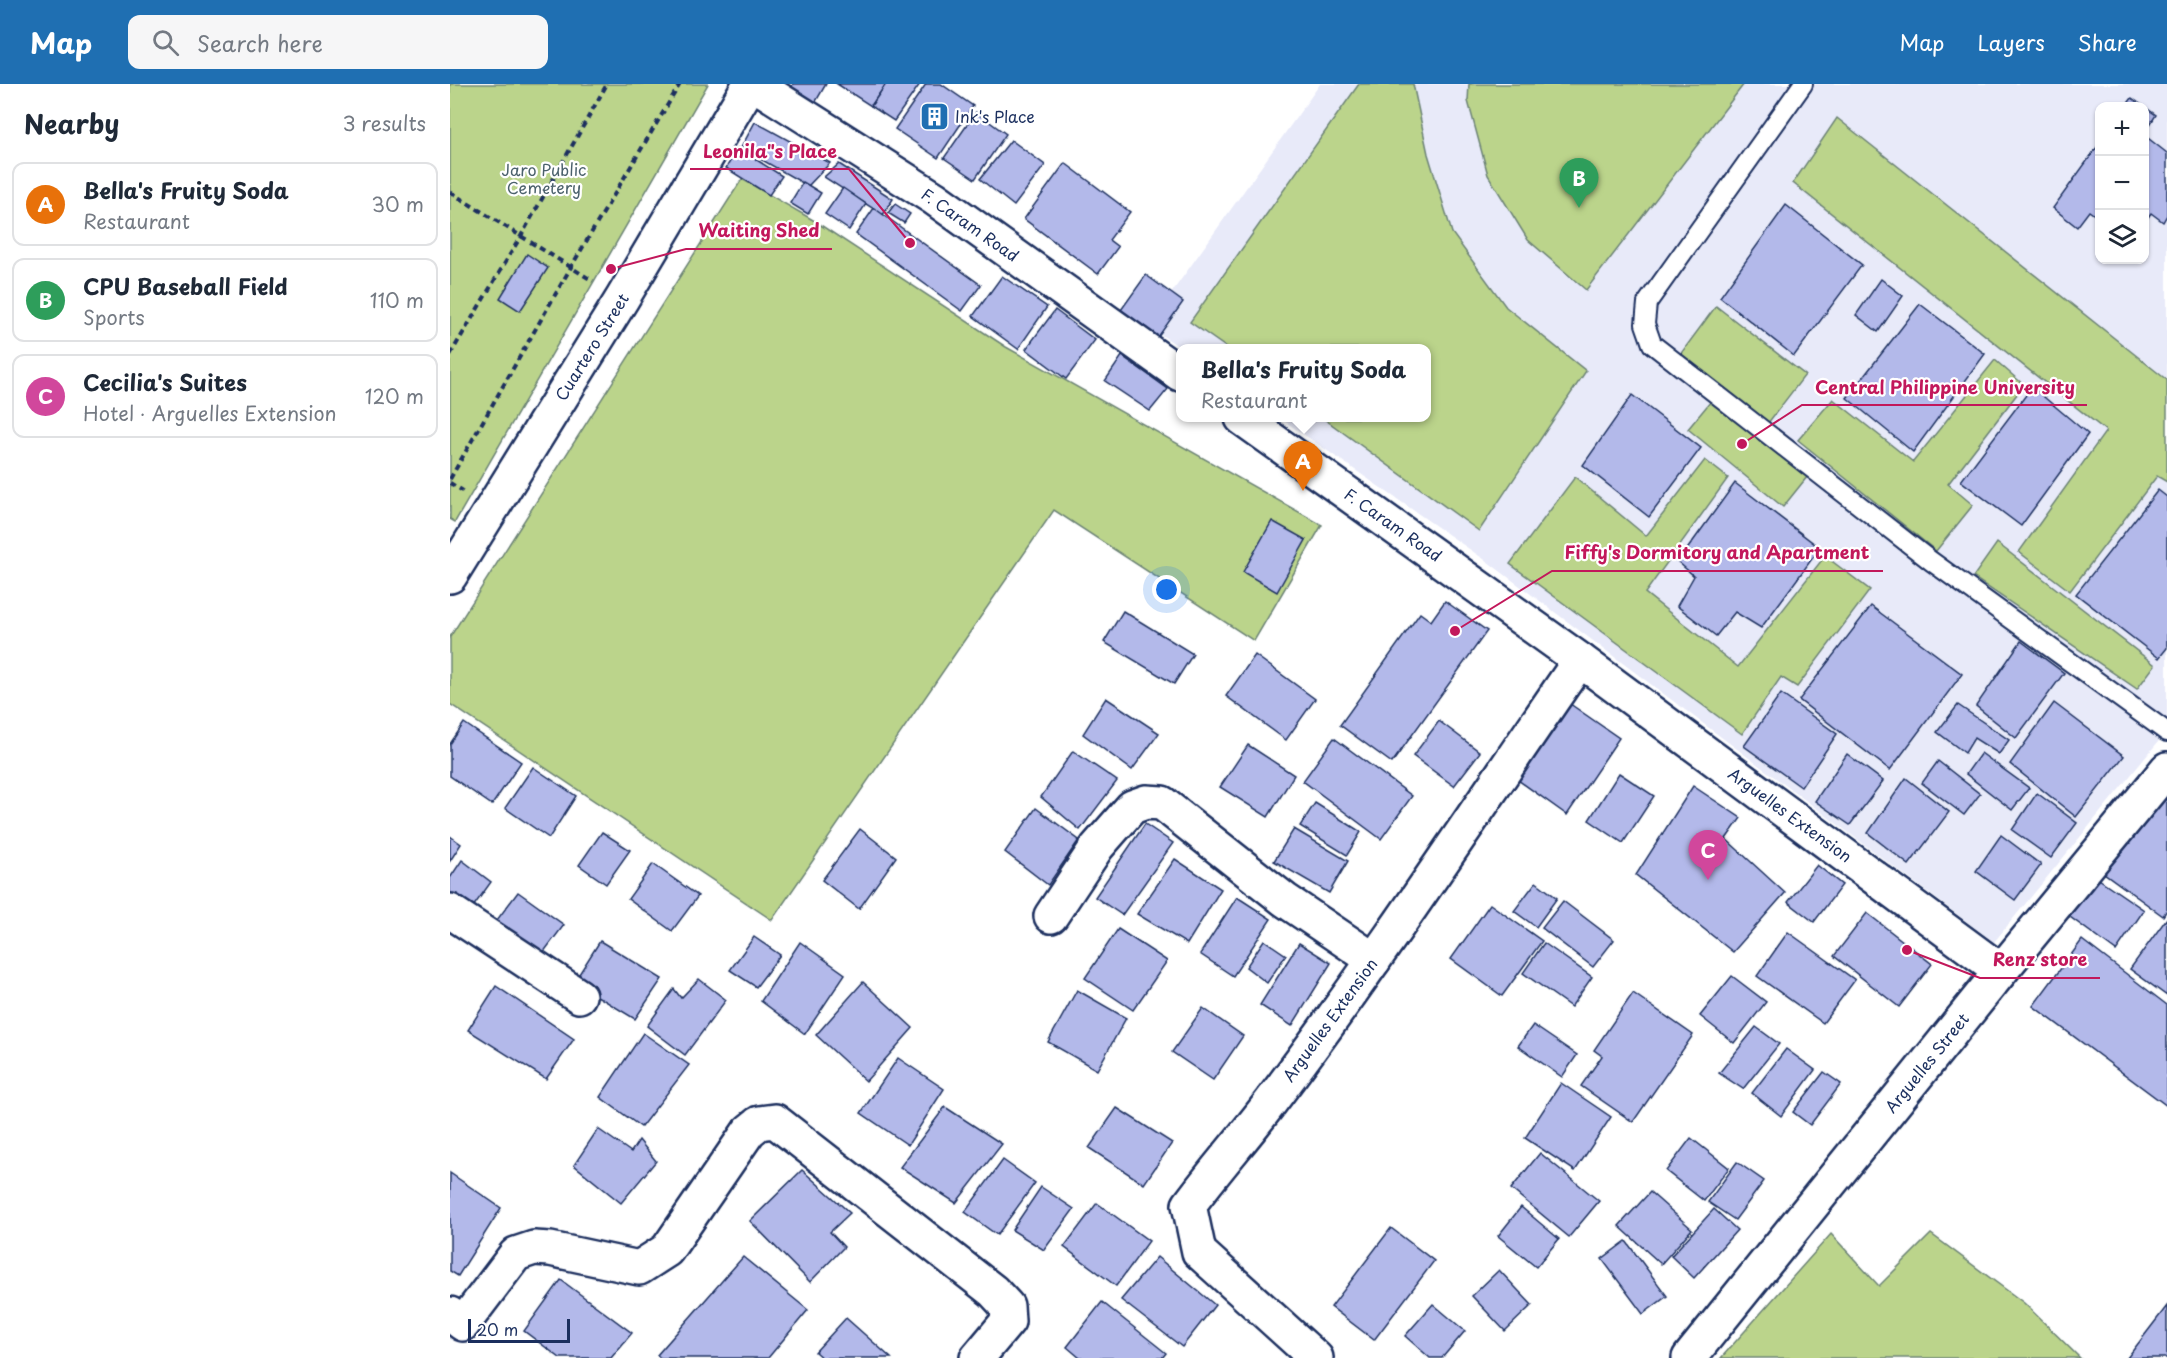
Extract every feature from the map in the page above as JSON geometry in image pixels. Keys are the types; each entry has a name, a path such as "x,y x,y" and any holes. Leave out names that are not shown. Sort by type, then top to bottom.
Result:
{"street":[{"name":"Cuartero Street","path":"450,576 622,299 750,84"},
{"name":"F. Caram Road","path":"754,84 933,198 1176,371"},
{"name":"F. Caram Road","path":"1249,422 1457,571"},
{"name":"Arguelles Extension","path":"1457,571 2001,971"},
{"name":"Arguelles Extension","path":"1316,1358 1199,1252 1189,1205 1275,1097 1374,960 1580,660"},
{"name":"Arguelles Street","path":"1689,1358 2001,971 2167,770"},
{"path":"1051,916 1097,847 1132,807 1146,802 1162,803 1285,900 1374,960"},
{"path":"450,911 579,996"},
{"path":"454,1328 516,1254 534,1248 550,1249 639,1268 667,1251 749,1131 759,1123 775,1121 993,1291 1007,1306 1008,1321 977,1358"}],"lane":[{"path":"1803,84 1647,303 1645,324 1652,344 1937,566 2167,732"}],"path":[{"path":"450,355 608,84"},
{"path":"450,479 571,267 680,84"},
{"path":"450,192 622,299"}],"shaded area":[{"path":"1320,84 2167,84 2167,731 1994,942 1488,562 1286,422 1431,422 1431,344 1176,344 1148,326"}],"green space":[{"name":"Jaro Public Cemetery","path":"450,84 708,84 455,522 450,519"},
{"path":"1359,84 1413,84 1428,154 1452,233 1506,307 1586,371 1479,531 1329,422 1431,422 1431,344 1221,344 1190,322"},
{"path":"1469,84 1744,84 1586,290 1528,240 1488,175 1468,101"},
{"path":"1837,118 2167,380 2167,482 2157,476 2070,591 2019,552 2106,431 1793,183"},
{"path":"742,179 813,220 1006,347 1322,525 1254,641 1054,510 772,920 450,704 450,637"},
{"path":"1716,306 1805,375 1768,423 1679,356"},
{"path":"1995,360 2024,385 1948,484 1973,505 1936,551 1798,440 1833,399 1913,462"},
{"path":"1711,401 1807,477 1783,507 1688,429"},
{"path":"1705,460 1728,478 1645,593 1738,667 1825,556 1870,590 1797,687 1781,677 1742,734 1510,564 1575,477 1646,536"},
{"path":"1997,543 2155,665 2137,689 1973,577"},
{"path":"1831,1234 1879,1286 1931,1234 2024,1303 2080,1358 1721,1358"}],"building":[{"path":"793,84 826,84 815,103 791,88"},
{"path":"837,84 886,84 871,106"},
{"path":"886,84 920,84 894,121 871,106"},
{"name":"Ink's Place","path":"926,84 941,84 973,106 938,158 895,129"},
{"path":"2149,110 2156,115 2149,126"},
{"path":"976,112 1006,134 975,179 944,158"},
{"path":"755,122 830,163 808,186 741,148"},
{"path":"2149,139 2167,153 2167,215 2163,222 2151,213 2149,216"},
{"path":"1011,140 1045,165 1014,206 980,179"},
{"path":"738,148 782,176 769,195 726,168"},
{"path":"2095,150 2095,215 2089,211 2077,227 2053,208"},
{"path":"1065,163 1130,212 1109,240 1118,247 1098,274 1024,219"},
{"path":"839,164 893,199 883,215 824,177"},
{"path":"803,182 821,193 808,214 790,203"},
{"path":"843,188 866,204 849,230 825,214"},
{"path":"895,204 910,214 904,223 888,213"},
{"path":"1786,205 1862,265 1794,356 1720,297"},
{"path":"874,208 981,285 962,311 856,234"},
{"path":"527,254 548,268 520,311 500,298"},
{"path":"1146,275 1183,302 1158,337 1121,310"},
{"path":"1002,276 1047,307 1018,349 973,316"},
{"path":"1881,279 1903,296 1878,332 1856,315"},
{"path":"1920,304 1985,354 1913,452 1847,398"},
{"path":"1055,310 1095,340 1066,379 1026,349"},
{"path":"1122,356 1168,389 1150,411 1105,381"},
{"path":"2032,387 2088,434 2021,526 1961,481"},
{"path":"1632,395 1701,448 1649,517 1583,465"},
{"path":"1735,483 1820,548 1761,628 1735,612 1716,636 1677,606 1694,576 1678,562"},
{"path":"2158,490 2167,497 2167,648 2159,658 2076,594"},
{"path":"1272,521 1306,540 1277,592 1243,572"},
{"path":"1445,601 1487,631 1392,763 1340,725 1420,613 1431,621"},
{"path":"1871,606 1962,674 1890,770 1799,700"},
{"path":"1123,611 1193,654 1174,684 1104,642"},
{"path":"2021,641 2064,673 2016,738 1976,706"},
{"path":"1255,655 1315,699 1286,740 1226,696"},
{"path":"1781,694 1837,734 1801,787 1744,746"},
{"path":"1106,698 1159,733 1132,770 1083,734"},
{"path":"1563,699 1619,738 1567,815 1511,775"},
{"path":"2054,703 2124,756 2076,817 2010,764"},
{"path":"1958,705 2009,740 1999,754 1974,738 1965,753 1937,732"},
{"path":"1439,721 1480,752 1454,786 1413,756"},
{"path":"464,723 521,762 492,805 450,776 450,744"},
{"path":"1334,738 1412,796 1381,839 1303,781"},
{"path":"1248,745 1294,775 1268,817 1220,787"},
{"path":"1073,751 1117,781 1080,830 1041,797"},
{"path":"1981,753 2029,788 2012,810 1966,774"},
{"path":"1847,754 1883,781 1850,825 1815,801"},
{"path":"1938,761 1980,794 1964,815 1922,783"},
{"path":"533,767 576,796 549,838 505,808"},
{"path":"1619,773 1654,796 1623,843 1589,820"},
{"path":"1906,778 1949,812 1909,865 1868,833"},
{"path":"1693,786 1741,818 1726,839 1785,893 1733,952 1636,875"},
{"path":"2167,788 2167,910 2163,916 2100,870"},
{"path":"2037,793 2077,823 2051,858 2012,830"},
{"path":"1315,803 1361,832 1347,855 1300,826"},
{"path":"1036,808 1079,840 1048,885 1005,852"},
{"path":"1145,824 1173,843 1122,915 1095,897"},
{"path":"860,829 896,857 859,909 822,880"},
{"path":"1294,829 1348,861 1329,893 1274,861"},
{"path":"602,832 630,850 606,884 579,865"},
{"path":"2001,835 2041,865 2015,900 1976,871"},
{"path":"450,836 461,844 450,861"},
{"path":"1175,859 1221,889 1187,944 1137,914"},
{"path":"462,860 491,882 468,914 450,901 450,878"},
{"path":"653,864 698,896 672,931 628,899"},
{"path":"1817,865 1842,885 1814,922 1788,902"},
{"path":"2093,875 2144,910 2116,951 2066,914"},
{"path":"1536,882 1557,898 1536,927 1514,911"},
{"path":"518,892 564,925 540,957 494,924"},
{"path":"1237,897 1271,919 1233,976 1200,954"},
{"path":"1563,901 1614,940 1593,967 1542,928"},
{"path":"1490,904 1542,941 1502,996 1451,959"},
{"path":"1867,913 1932,964 1899,1007 1834,956"},
{"path":"2167,918 2167,996 2130,969"},
{"path":"1118,929 1167,961 1133,1010 1085,978"},
{"path":"1788,932 1855,980 1823,1023 1757,976"},
{"path":"754,937 780,955 756,987 730,970"},
{"path":"1264,940 1286,955 1267,983 1246,967"},
{"path":"2082,940 2167,1005 2167,1106 2033,1006"},
{"path":"600,941 662,979 635,1019 574,982"},
{"path":"800,942 845,974 805,1034 761,1001"},
{"path":"1299,943 1331,963 1292,1026 1260,1005"},
{"path":"1544,943 1592,977 1571,1007 1523,973"},
{"path":"1732,976 1766,1002 1734,1043 1700,1016"},
{"path":"699,979 726,1000 685,1055 647,1026 674,989 681,998"},
{"path":"863,982 913,1028 866,1081 816,1035"},
{"path":"496,986 574,1039 546,1079 468,1030"},
{"path":"1077,990 1126,1018 1097,1070 1048,1042"},
{"path":"1633,993 1693,1035 1633,1122 1581,1086 1602,1056 1594,1050"},
{"path":"1203,1008 1243,1036 1213,1080 1172,1052"},
{"path":"1533,1025 1577,1055 1562,1077 1518,1046"},
{"path":"1756,1027 1779,1044 1743,1089 1719,1073"},
{"path":"643,1033 689,1065 641,1127 600,1097"},
{"path":"1786,1049 1815,1070 1781,1116 1752,1093"},
{"path":"898,1058 944,1089 908,1145 861,1113"},
{"path":"1824,1072 1841,1084 1810,1125 1793,1112"},
{"path":"1561,1083 1611,1117 1575,1171 1525,1138"},
{"path":"945,1107 1002,1144 956,1203 900,1167"},
{"path":"1117,1108 1172,1143 1144,1184 1089,1148"},
{"path":"598,1129 631,1152 639,1140 656,1161 621,1203 574,1165"},
{"path":"1691,1138 1729,1168 1704,1201 1666,1171"},
{"path":"1540,1153 1599,1201 1569,1237 1511,1189"},
{"path":"1003,1160 1035,1183 997,1235 965,1212"},
{"path":"1737,1162 1764,1181 1735,1220 1708,1202"},
{"path":"802,1170 850,1213 830,1232 844,1247 810,1282 750,1221"},
{"path":"450,1173 501,1208 458,1276 450,1271"},
{"path":"1041,1187 1074,1209 1044,1250 1012,1230"},
{"path":"1650,1192 1692,1229 1661,1264 1619,1226"},
{"path":"1097,1203 1149,1241 1116,1286 1064,1247"},
{"path":"1521,1207 1559,1239 1536,1267 1498,1236"},
{"path":"1714,1209 1737,1230 1694,1278 1671,1256"},
{"path":"1391,1228 1434,1261 1374,1340 1331,1307"},
{"path":"1626,1241 1667,1296 1643,1314 1602,1259"},
{"path":"743,1257 808,1310 768,1358 661,1358 657,1355"},
{"path":"1157,1257 1215,1305 1182,1347 1121,1300"},
{"path":"1499,1270 1532,1305 1505,1331 1472,1296"},
{"path":"561,1280 632,1333 611,1358 560,1358 524,1331"},
{"path":"1102,1302 1166,1353 1162,1358 1080,1358 1067,1347"},
{"path":"1433,1304 1465,1331 1442,1358 1430,1358 1405,1336"},
{"path":"2167,1306 2167,1358 2127,1358"},
{"path":"846,1318 891,1358 822,1358 815,1352"}],"place":[{"name":"Ink's Place","path":"934,117"},
{"name":"CPU Baseball Field","path":"1579,208"},
{"name":"Leonila\"s Place","path":"910,243"},
{"name":"Waiting Shed","path":"611,269"},
{"name":"Central Philippine University","path":"1742,444"},
{"name":"Bella's Fruity Soda","path":"1303,491"},
{"name":"Fiffy's Dormitory and Apartment","path":"1455,631"},
{"name":"Cecilia's Suites","path":"1708,880"},
{"name":"Renz store","path":"1907,950"}]}
